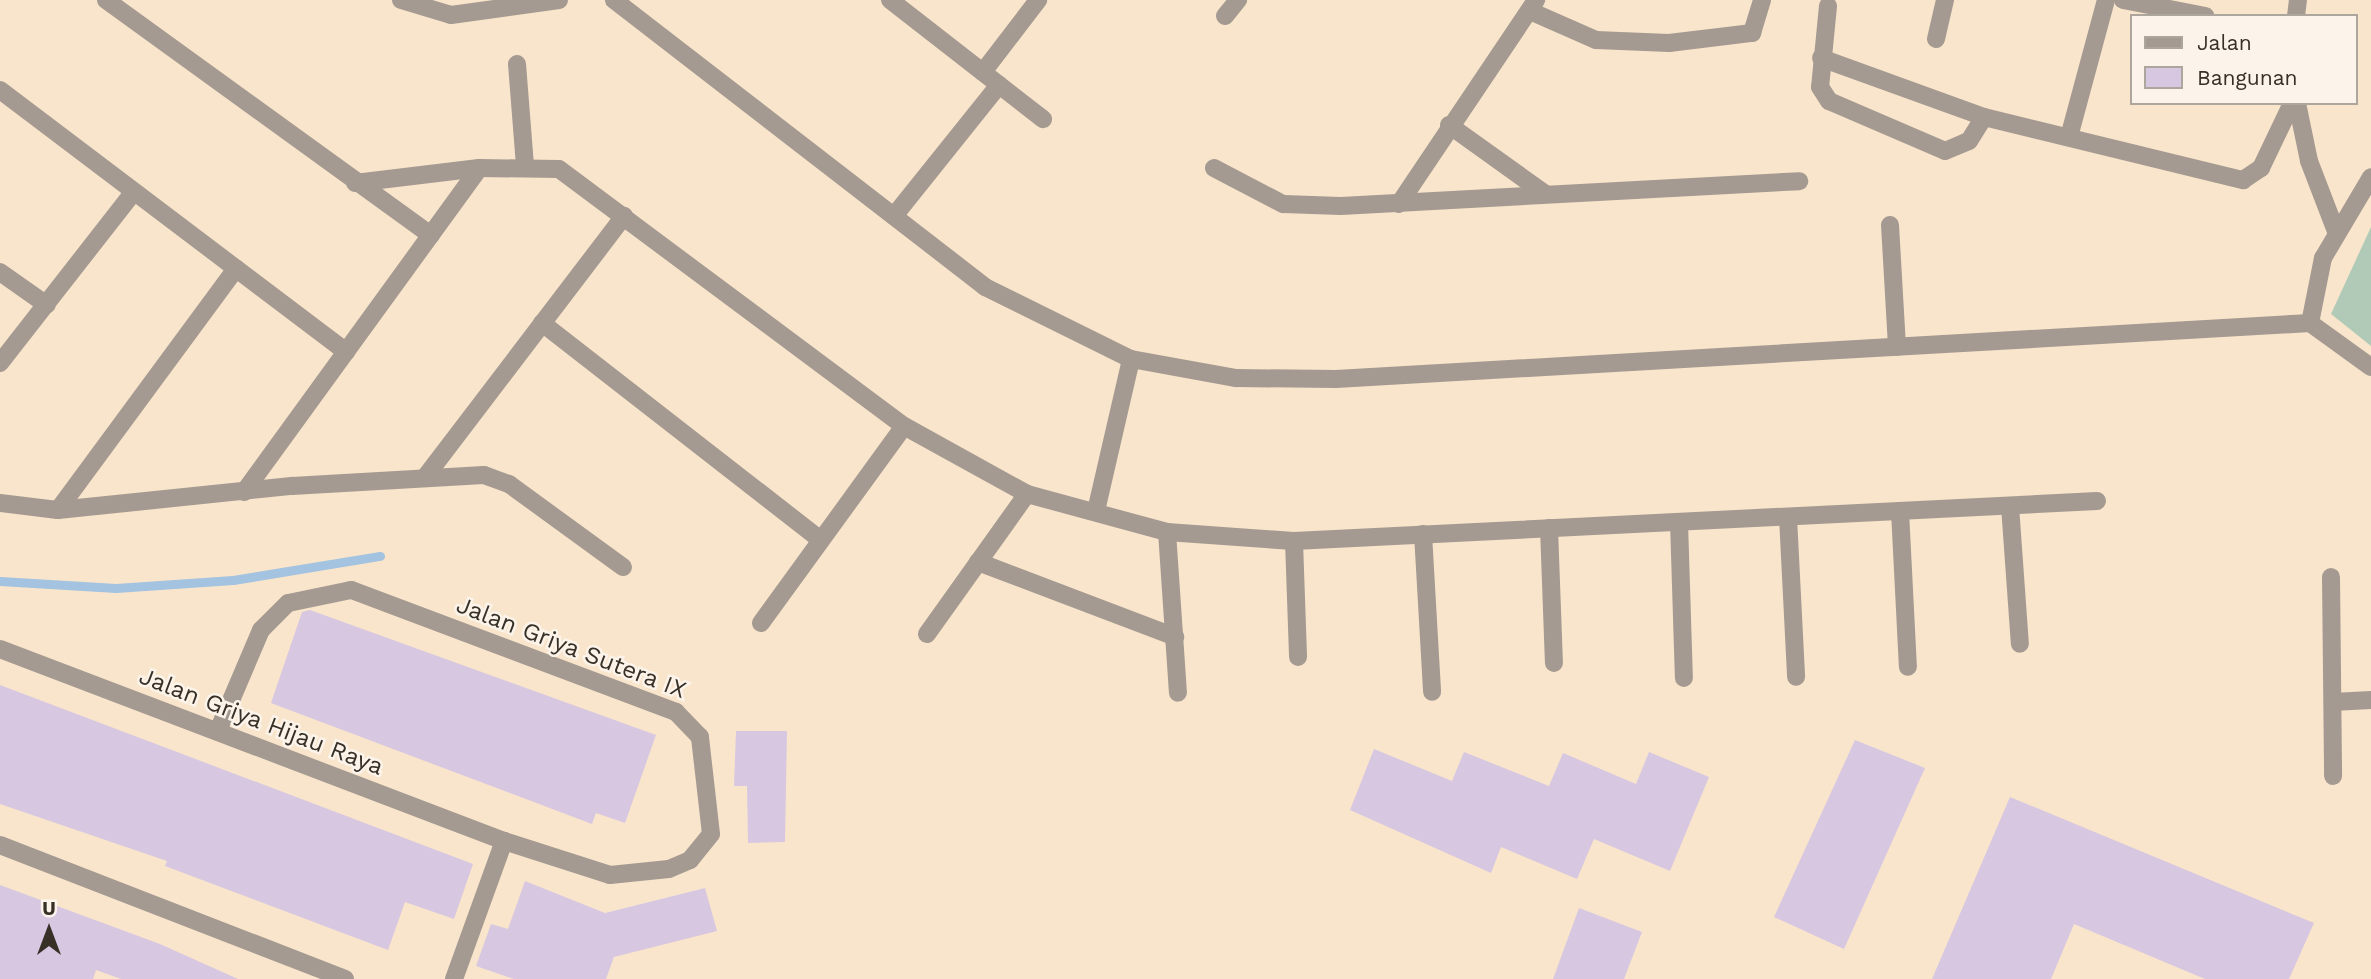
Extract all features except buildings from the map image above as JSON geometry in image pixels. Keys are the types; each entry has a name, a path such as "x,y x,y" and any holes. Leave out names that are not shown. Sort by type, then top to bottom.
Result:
{"street":[{"path":"106,0 355,183 431,235"},
{"path":"401,0 451,15 559,0"},
{"path":"614,0 985,287 1131,359 1236,378 1336,379 2310,323 2371,366"},
{"path":"890,0 1043,120"},
{"path":"983,72 1038,0"},
{"path":"1225,16 1238,0"},
{"path":"1399,204 1449,125 1533,5 1596,40 1670,43 1752,33 1762,0"},
{"path":"1936,38 1945,0"},
{"path":"2069,137 2106,0"},
{"path":"2123,0 2195,14"},
{"path":"1828,6 1820,87 1829,101 1945,151 1969,141 1984,117"},
{"path":"1821,58 1984,117 2243,180 2261,168 2294,105"},
{"path":"517,64 525,165"},
{"path":"894,216 999,85"},
{"path":"0,90 132,194 346,352"},
{"path":"2295,105 2309,161 2337,234"},
{"path":"1449,125 1544,193"},
{"path":"355,183 525,165 574,176 904,426 1027,494 1167,532 1294,541 2097,501"},
{"path":"244,492 479,168"},
{"path":"1214,168 1283,204 1399,204 1544,193 1799,181"},
{"path":"2310,323 2323,258 2371,177"},
{"path":"0,363 132,194"},
{"path":"426,476 624,216"},
{"path":"1890,225 1897,347"},
{"path":"58,510 236,269"},
{"path":"0,272 47,304"},
{"path":"542,323 821,540"},
{"path":"1096,511 1131,359"},
{"path":"761,623 904,426"},
{"path":"0,503 58,510 426,476 499,479 623,567"},
{"path":"927,634 1027,494"},
{"path":"2010,506 2020,644"},
{"path":"1900,511 1908,667"},
{"path":"1788,517 1796,677"},
{"path":"1679,522 1684,678"},
{"path":"1549,528 1554,663"},
{"path":"1167,532 1178,693"},
{"path":"1423,534 1432,692"},
{"path":"1294,541 1298,657"},
{"path":"978,562 1174,637"},
{"path":"2331,577 2333,776"},
{"name":"Jalan Griya Sutera IX","path":"218,732 261,630 288,603 329,590 351,590 693,723 713,815 711,834 690,860 610,875 504,841"},
{"name":"Jalan Griya Hijau Raya","path":"0,649 504,841"},
{"path":"2333,702 2371,700"},
{"path":"454,979 504,841"},
{"path":"0,845 345,979"}],"green space":[{"path":"2371,227 2371,346 2331,314"}],"waterway":[{"path":"0,581 116,588 233,580 380,556"}]}
